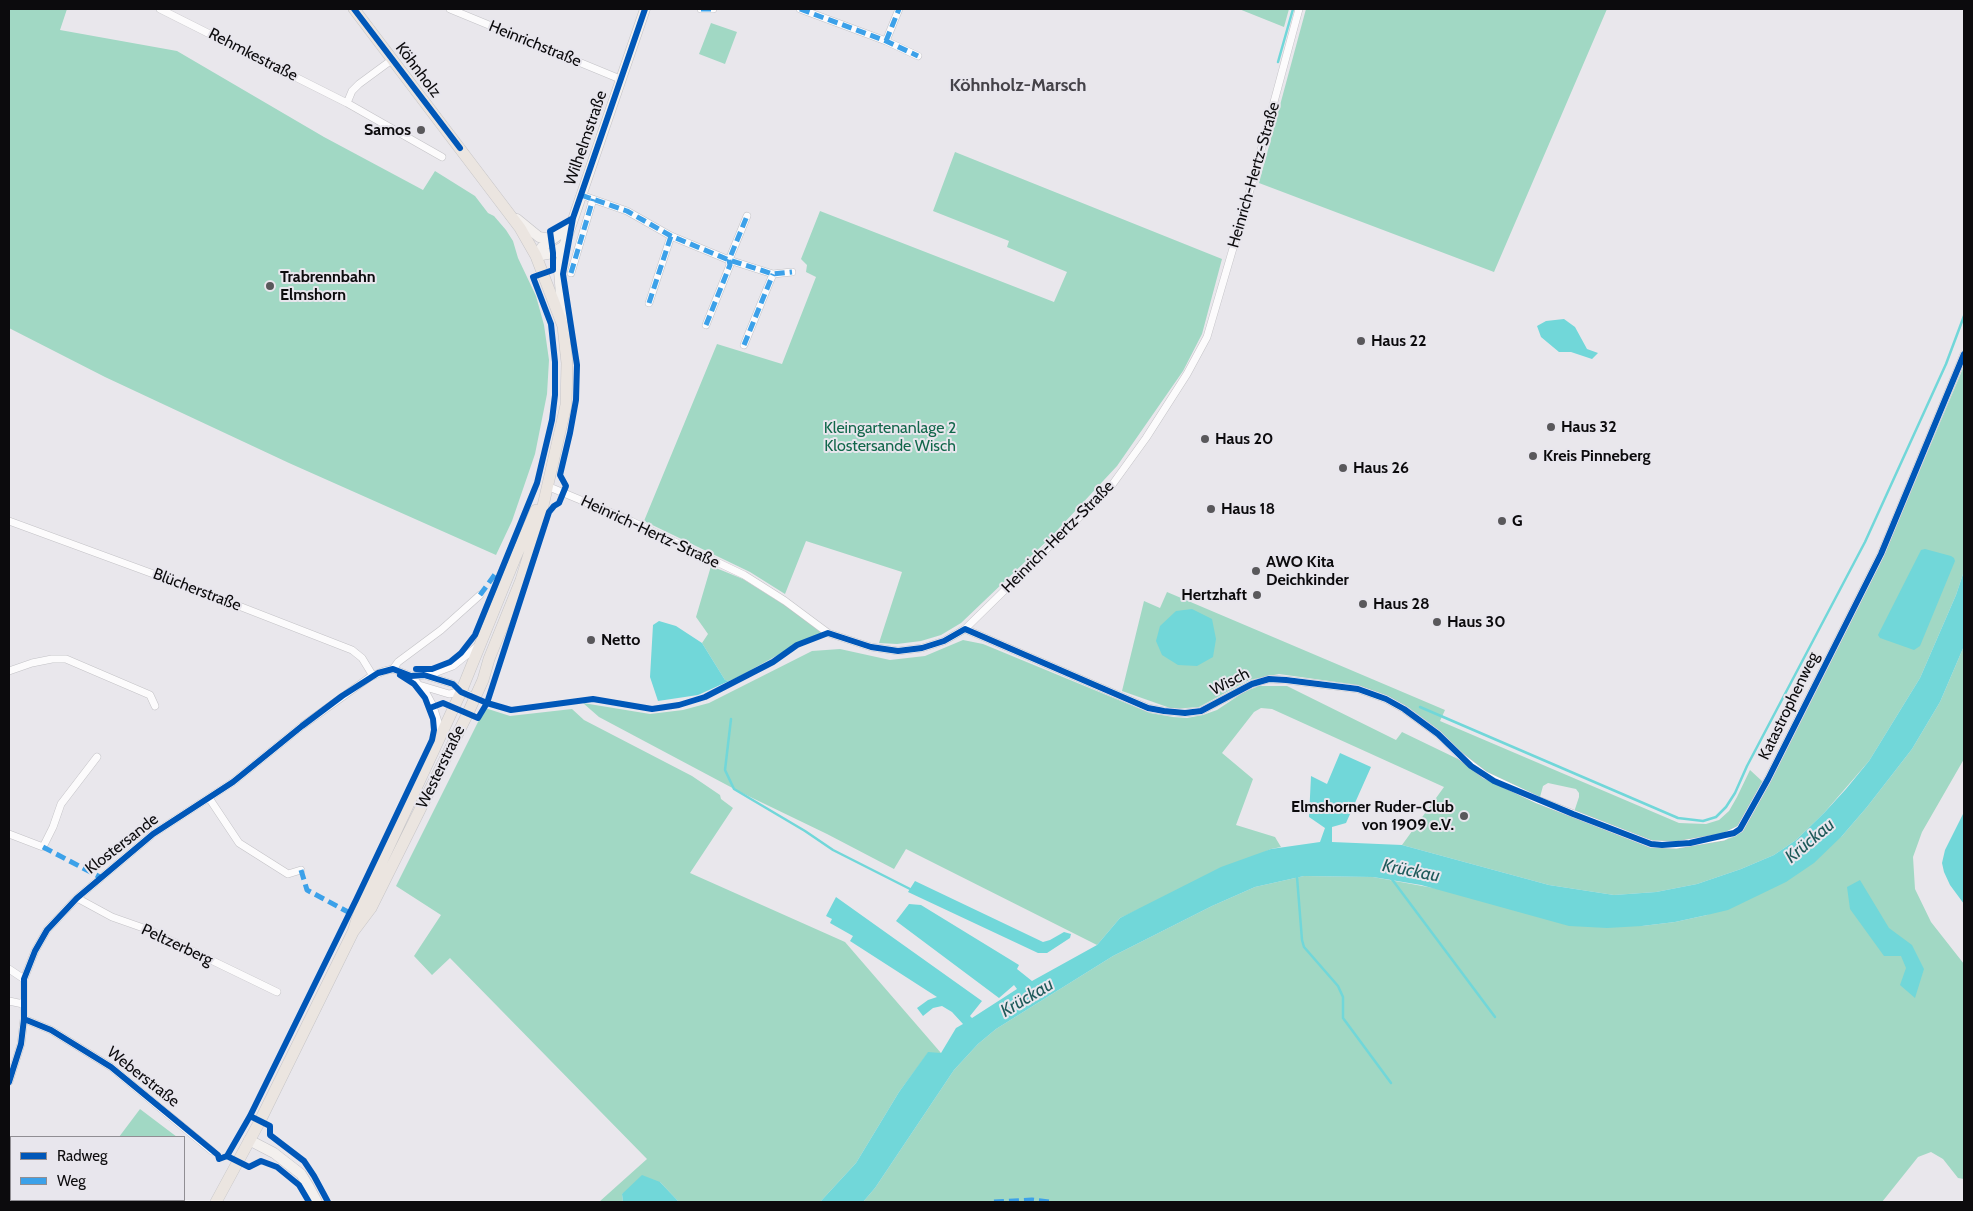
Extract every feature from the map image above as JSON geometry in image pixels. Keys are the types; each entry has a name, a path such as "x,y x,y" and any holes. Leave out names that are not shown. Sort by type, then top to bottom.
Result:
{"main road":[{"name":"Köhnholz","path":"355,9 505,207 536,256 563,326 567,363 566,405 547,486"},
{"name":"Wilhelmstraße","path":"563,326 559,271 564,246 645,9"},
{"path":"505,207 526,228 539,237 551,239"},
{"name":"Wilhelmstraße","path":"536,256 542,247 561,233 574,218"},
{"path":"536,256 553,253 564,246"},
{"name":"Westerstraße","path":"216,1202 250,1140 353,932 362,904 462,692 516,556 547,486"},
{"name":"Westerstraße","path":"353,932 371,908 475,698 524,572 540,519 547,486"},
{"path":"250,1140 274,1153 300,1174 316,1202"}],"street":[{"name":"Rehmkestraße","path":"160,9 347,102 442,157"},
{"name":"Heinrichstraße","path":"450,9 620,78"},
{"path":"700,9 713,9"},
{"path":"800,9 886,41 918,56"},
{"path":"886,41 899,9"},
{"name":"Heinrich-Hertz-Straße","path":"547,486 631,521 744,575 785,601 828,633 871,647 898,651 930,646 944,641 965,629 1112,485 1146,438 1188,374 1207,337 1253,180 1299,9"},
{"path":"347,102 352,91 359,84 393,59"},
{"path":"581,195 627,211 671,236 729,260 773,274 792,272"},
{"path":"571,273 593,199"},
{"path":"706,326 747,216"},
{"path":"649,303 671,236"},
{"path":"744,345 773,274"},
{"name":"Katastrophenweg","path":"1494,781 1651,844 1662,846 1690,843 1723,837 1740,829 1768,779 1881,554 1964,354"},
{"name":"Blücherstraße","path":"9,520 352,650 362,658 373,676"},
{"name":"Klostersande","path":"9,1082 20,1044 24,1019 24,979 34,952 47,930 77,898 153,834 233,782 302,726 373,676 393,669 398,662 441,630 480,595"},
{"name":"Wisch","path":"965,629 1148,708 1164,712 1185,714 1201,712 1252,684 1269,679 1358,689 1386,699 1404,709 1438,734 1471,766 1494,781"},
{"path":"411,676 438,673 467,656 482,642"},
{"path":"9,669 52,659 66,659 150,695 155,706"},
{"path":"393,669 411,676 426,693 436,712 439,742"},
{"path":"424,675 453,684 462,692 475,698"},
{"path":"419,684 449,694 462,692"},
{"path":"9,834 43,847 53,827 61,804 97,757"},
{"path":"209,798 239,843 288,874 301,870"},
{"name":"Peltzerberg","path":"77,898 112,918 149,930 277,992"},
{"path":"9,969 24,979"},
{"path":"9,1000 23,1004"},
{"name":"Weberstraße","path":"24,1019 51,1030 111,1067 212,1151"}],"green space":[{"name":"Trabrennbahn Elmshorn","path":"9,9 67,9 60,30 177,51 324,137 423,190 435,171 475,196 488,213 494,216 513,241 518,258 536,296 544,325 549,360 547,394 535,454 512,521 496,555 289,463 105,377 9,328"},
{"path":"1239,9 1289,9 1284,27"},
{"path":"1306,9 1607,9 1494,272 1259,183"},
{"path":"711,23 737,32 725,64 699,54"},
{"name":"Kleingartenanlage 2 Klostersande Wisch","path":"955,152 1222,259 1202,334 1183,371 1117,466 1050,538 961,623 941,635 921,641 897,644 879,643 902,572 806,541 785,594 750,572 644,521 717,344 782,364 816,277 806,272 807,265 801,259 820,211 1054,302 1067,272 1007,247 1009,241 933,211"},
{"path":"1964,366 1964,571 1956,595 1920,678 1869,761 1824,813 1796,840 1774,855 1697,884 1656,892 1614,895 1549,885 1402,845 1444,787 1272,709 1261,708 1254,712 1222,753 1253,779 1236,825 1275,837 1281,847 1271,849 1120,918 1097,945 906,849 894,869 740,792 599,717 583,703 650,714 683,710 709,703 812,651 840,649 890,660 925,656 963,640 983,644 1150,713 1173,717 1187,718 1217,710 1244,692 1259,686 1287,686 1396,740 1402,732 1460,760 1494,783 1652,847 1678,848 1725,840 1736,836 1742,831 1884,555"},
{"path":"711,566 743,579 832,635 805,640 738,677 729,681 725,680 702,643 708,634 696,617"},
{"path":"1167,592 1445,710 1440,721 1679,823 1706,824 1719,820 1729,811 1750,770 1763,782 1735,829 1724,834 1678,842 1664,842 1650,840 1574,812 1579,797 1576,789 1548,783 1543,786 1540,797 1496,778 1473,763 1440,731 1408,707 1358,685 1279,674 1249,680 1199,707 1173,709 1122,691 1144,601 1160,608"},
{"path":"1964,646 1964,759 1922,832 1913,857 1915,889 1931,922 1964,964 1964,1179 1958,1178 1943,1159 1931,1152 1918,1157 1882,1202 863,1202 875,1188 954,1070 978,1044 996,1029 1113,956 1212,906 1255,887 1304,876 1373,877 1642,926 1675,922 1707,915 1842,836 1912,749 1940,702"},
{"path":"485,708 510,716 572,709 584,720 692,776 720,795 721,799 733,808 690,873 845,942 941,1053 928,1053 899,1092 856,1163 820,1202 679,1202 660,1182 622,1194 623,1202 599,1202 647,1159 450,958 432,975 414,956 441,915 396,886"},
{"path":"140,1109 176,1136 120,1136"},
{"path":"180,1201 181,1202 135,1202"}],"water":[{"path":"1564,319 1575,327 1587,349 1598,353 1592,359 1571,352 1559,352 1541,337 1537,326 1546,321"},
{"path":"1925,549 1951,556 1955,561 1920,646 1914,650 1880,638 1878,635 1921,550"},
{"name":"Krückau","path":"1964,571 1964,646 1940,702 1912,749 1867,807 1842,836 1814,863 1786,882 1728,910 1675,922 1607,928 1569,926 1421,885 1373,877 1304,876 1255,887 1212,906 1113,956 996,1029 978,1044 954,1070 875,1188 863,1202 820,1202 856,1163 899,1092 928,1052 941,1053 956,1028 963,1024 952,1012 942,1006 933,1008 923,1016 917,1008 928,1000 937,997 850,941 853,936 830,923 832,919 826,916 836,897 982,1001 970,1016 972,1018 1017,989 1014,985 999,998 896,921 909,904 921,905 1019,965 1017,969 1032,981 1097,945 1120,918 1221,867 1271,849 1320,842 1325,828 1309,817 1311,776 1327,784 1340,753 1371,767 1346,823 1332,827 1332,842 1402,845 1549,885 1614,895 1656,892 1697,884 1774,855 1796,840 1846,789 1869,761 1920,678 1956,595"},
{"path":"1192,609 1212,619 1216,639 1213,657 1197,666 1178,665 1162,655 1156,641 1160,626 1176,611"},
{"path":"659,621 676,626 702,643 725,680 729,681 698,695 658,701 650,677 653,625"},
{"path":"1964,812 1964,904 1950,885 1942,863 1945,850"},
{"path":"1860,880 1889,928 1912,945 1924,969 1915,998 1900,985 1906,968 1901,956 1884,956 1850,909 1847,887"},
{"path":"915,881 1043,942 1064,932 1071,934 1070,938 1047,953 1038,953 908,892"},
{"path":"642,1175 660,1182 679,1202 623,1202 622,1194"}],"waterway":[{"path":"1278,62 1293,9"},
{"path":"1420,707 1678,818 1703,821 1716,817 1726,807 1735,793 1747,766 1865,542 1946,364 1964,316"},
{"path":"731,719 725,770 734,789 833,850 910,889"},
{"path":"1297,877 1304,947 1338,986 1343,997 1343,1018 1391,1083"},
{"name":"Krückau","path":"1391,878 1495,1017"}],"marked path":[{"path":"701,9 713,9"},
{"path":"800,9 886,41 918,56"},
{"path":"886,41 899,9"},
{"path":"581,195 627,211 671,236 729,260 773,274 792,272"},
{"path":"571,273 593,199"},
{"path":"706,325 747,216"},
{"path":"649,303 671,236"},
{"path":"744,345 773,274"},
{"path":"480,595 496,573"},
{"path":"43,847 100,877"},
{"path":"301,870 307,890 350,913"},
{"path":"994,1202 1032,1200 1050,1202"}],"cycle path":[{"path":"354,9 460,148"},
{"path":"430,708 443,703 478,718 487,703 549,512 559,503 566,486 560,475 576,400 577,365 563,274 573,218 645,9"},
{"path":"416,669 432,669 450,662 461,653 475,635 537,483 552,420 555,395 555,362 551,324 533,277 553,270 550,231 573,218"},
{"path":"9,1082 21,1044 24,1019 24,979 35,951 47,930 77,898 153,834 233,782 342,696 378,673 393,669 411,676 424,675 453,684 461,692 487,703 511,710 593,699 652,709 679,705 705,697 773,662 797,645 828,633 871,647 898,651 922,648 944,641 965,629 1148,708 1164,711 1185,713 1201,711 1252,684 1269,679 1358,689 1386,699 1404,709 1438,734 1471,766 1494,781 1651,844 1690,843 1734,833 1740,829 1768,779 1881,554 1964,354"},
{"path":"227,1156 250,1116 432,740 434,730 433,719 425,698 414,684 400,675"},
{"path":"24,1019 51,1030 111,1067 218,1155 219,1159 227,1156"},
{"path":"250,1116 270,1126 270,1135 304,1161 328,1202"},
{"path":"227,1156 249,1167 261,1161 277,1167 299,1185 309,1202"}],"place":[{"name":"Samos","path":"421,130"},
{"name":"Trabrennbahn Elmshorn","path":"270,286"},
{"name":"Haus 22","path":"1361,341"},
{"name":"Haus 32","path":"1551,427"},
{"name":"Haus 20","path":"1205,439"},
{"name":"Kreis Pinneberg","path":"1533,456"},
{"name":"Haus 26","path":"1343,468"},
{"name":"Haus 18","path":"1211,509"},
{"name":"G","path":"1502,521"},
{"name":"AWO Kita Deichkinder","path":"1256,571"},
{"name":"Hertzhaft","path":"1257,595"},
{"name":"Haus 28","path":"1363,604"},
{"name":"Haus 30","path":"1437,622"},
{"name":"Netto","path":"591,640"},
{"name":"Elmshorner Ruder-Club von 1909 e.V.","path":"1464,816"}],"district":[{"name":"Köhnholz-Marsch","path":"1018,86"}]}
